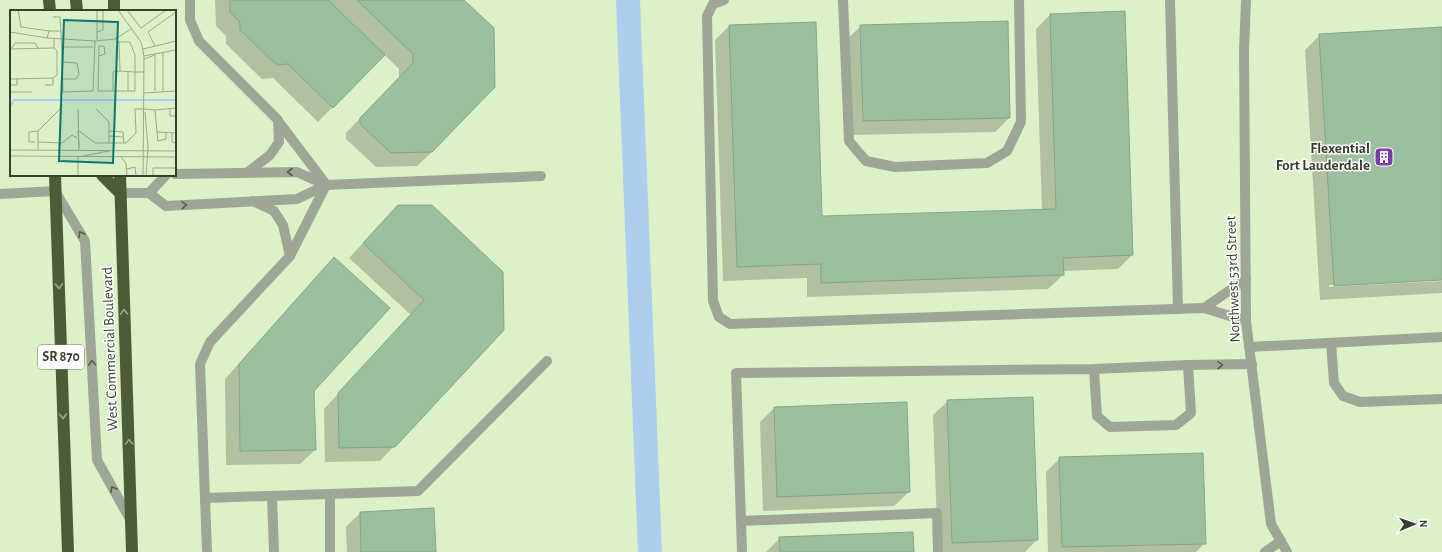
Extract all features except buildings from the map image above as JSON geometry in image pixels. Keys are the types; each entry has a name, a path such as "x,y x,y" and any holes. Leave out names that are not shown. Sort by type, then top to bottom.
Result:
{"highway":[{"path":"49,0 50,10"},
{"path":"76,0 77,10"},
{"name":"SR 870","path":"55,176 68,552"},
{"path":"103,176 120,194"},
{"name":"West Commercial Boulevard","path":"120,176 132,552"}],"street":[{"path":"190,0 190,20 199,41 278,120 326,185"},
{"path":"724,0 712,4 706,16 714,301 719,317 730,324 1204,308 1246,320"},
{"path":"843,0 849,141 866,161 895,167 988,162 1007,151 1021,122 1019,0"},
{"path":"1170,0 1178,309"},
{"name":"Northwest 53rd Street","path":"1246,0 1244,51 1246,320 1271,524 1287,552"},
{"path":"248,172 270,155 279,142 278,120"},
{"path":"176,174 297,172 326,185"},
{"path":"149,193 165,176"},
{"path":"120,194 149,193 166,206 297,198 326,185 541,176"},
{"path":"207,552 200,364 210,342 290,256 326,185"},
{"path":"0,194 55,191"},
{"name":"West Commercial Boulevard","path":"55,191 85,240 97,460 132,523"},
{"path":"251,200 274,210 283,225 290,256"},
{"path":"1204,308 1246,279"},
{"path":"1250,347 1442,337"},
{"path":"1331,343 1334,383 1343,396 1360,402 1442,399"},
{"path":"205,498 418,491 547,361"},
{"path":"742,552 736,373 1094,369 1252,364"},
{"path":"1094,369 1097,416 1110,427 1176,425 1191,413 1188,365"},
{"path":"330,494 330,552"},
{"path":"272,496 274,552"},
{"path":"742,521 936,513 938,552"},
{"path":"1265,552 1281,541"}],"waterway":[{"path":"628,0 650,552"}],"place":[{"name":"Flexential Fort Lauderdale","path":"1384,157"}]}
